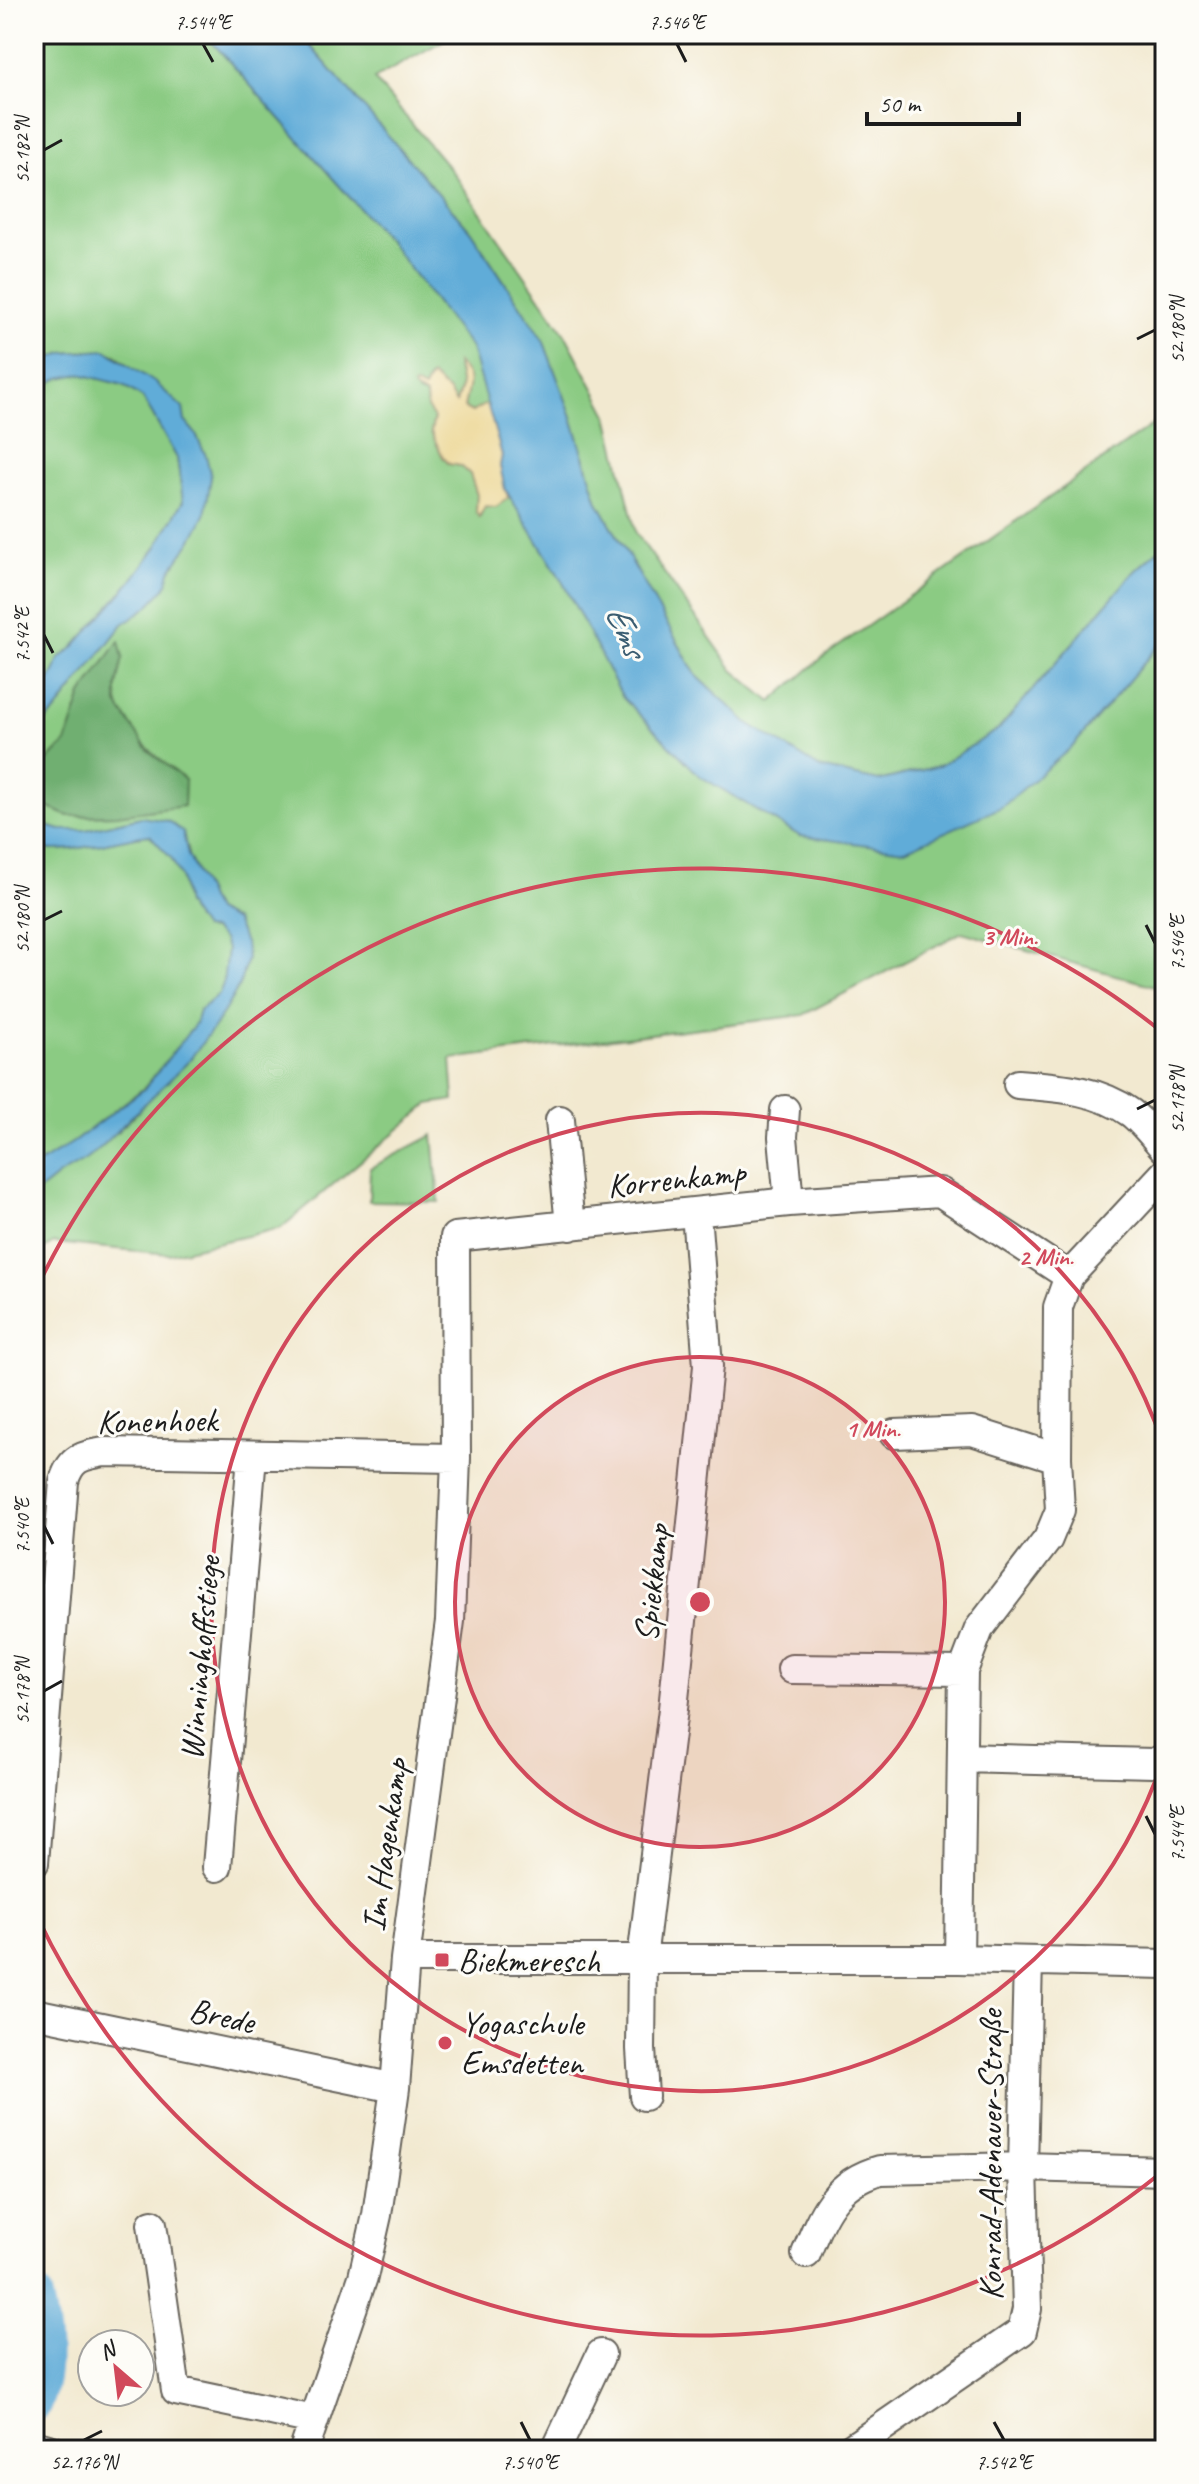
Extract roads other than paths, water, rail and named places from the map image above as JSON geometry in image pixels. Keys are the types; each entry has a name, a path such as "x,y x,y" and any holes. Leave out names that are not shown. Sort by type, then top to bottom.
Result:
{"street":[{"path":"1018,1084 1068,1088 1100,1096 1131,1113 1165,1149"},
{"name":"Korrenkamp","path":"785,1110 783,1137 789,1202"},
{"name":"Korrenkamp","path":"560,1120 570,1226"},
{"path":"959,1959 963,1671 979,1629 1048,1539 1060,1510 1057,1458 1058,1307 1069,1276 1165,1173"},
{"name":"Korrenkamp","path":"455,1237 789,1202 940,1192 1069,1276"},
{"name":"Spiekkamp","path":"644,2096 642,1959 673,1709 708,1366 696,1213"},
{"name":"Im Hagenkamp","path":"304,2450 363,2277 377,2215 395,2088 405,1959 450,1621 456,1458 455,1237"},
{"path":"894,1434 972,1431 1057,1458"},
{"name":"Konenhoek","path":"34,1863 64,1481 69,1467 83,1456 104,1452 456,1458"},
{"name":"Winninghoffstiege","path":"217,1867 252,1456"},
{"path":"792,1669 963,1671"},
{"path":"962,1758 1153,1763 1165,1758"},
{"path":"405,1959 959,1959 1165,1964"},
{"name":"Konrad-Adenauer-Straße","path":"849,2450 1022,2331 1027,2309 1023,2167 1028,1961"},
{"name":"Brede","path":"34,2013 395,2088"},
{"path":"806,2254 820,2220 845,2187 858,2176 880,2170 1023,2167 1165,2171"},
{"path":"152,2224 176,2391 314,2420"},
{"path":"556,2450 601,2354"}],"water":[{"name":"Ems","path":"205,34 300,34 470,230 543,340 571,414 598,502 696,675 748,723 820,768 879,781 939,766 999,729 1135,571 1165,544 1165,638 1073,746 1002,807 905,850 800,836 700,776 623,698 561,579 505,489 500,466 502,455 471,348 391,244"},
{"path":"106,350 157,384 183,408 185,421 195,433 206,456 211,477 205,515 170,571 166,587 147,607 123,624 55,712 40,726 34,738 34,703 54,673 59,659 73,648 130,583 156,548 183,501 177,458 143,398 123,385 80,374 60,378 45,385 38,394 37,409 34,410 34,365 63,353"},
{"path":"141,817 168,821 183,832 188,855 215,911 235,921 245,943 247,959 239,986 217,1023 187,1063 90,1157 59,1175 34,1195 34,1167 75,1141 145,1088 195,1024 199,1011 219,994 223,984 227,949 223,939 213,930 203,929 186,904 181,877 171,858 150,835 74,849 34,846 34,822 60,830 86,830"}],"waterway":[{"path":"34,2296 43,2350 41,2377 34,2403"}],"place":[{"name":"Biekmeresch","path":"442,1960"},
{"name":"Yogaschule Emsdetten","path":"445,2043"}]}
